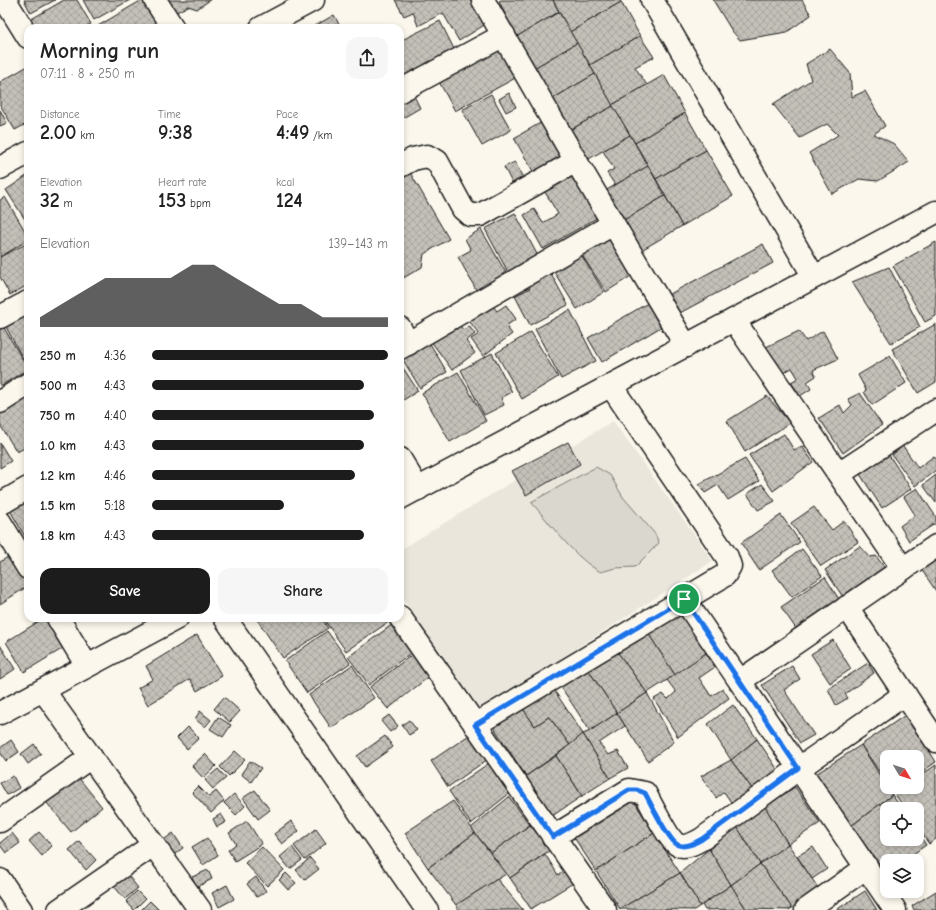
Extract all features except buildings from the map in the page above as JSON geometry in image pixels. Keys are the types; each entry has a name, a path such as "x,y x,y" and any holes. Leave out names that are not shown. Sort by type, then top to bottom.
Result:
{"street":[{"path":"155,0 170,24"},
{"path":"268,24 313,0"},
{"path":"483,0 576,161 686,346"},
{"path":"652,0 814,277"},
{"path":"6,10 24,33"},
{"path":"404,89 504,35"},
{"path":"0,168 24,155"},
{"path":"404,164 427,156 437,161 463,209 470,215 480,215 576,161"},
{"path":"404,475 409,494 936,212"},
{"path":"404,339 613,224"},
{"path":"0,317 24,304"},
{"path":"734,320 903,569"},
{"path":"475,725 725,575 730,566 727,557 611,386"},
{"path":"0,402 24,387"},
{"path":"839,474 936,410"},
{"path":"0,504 24,490"},
{"path":"0,522 24,560"},
{"path":"740,681 936,546"},
{"path":"684,599 895,910"},
{"path":"847,607 936,741"},
{"path":"60,622 87,666"},
{"path":"0,713 170,622"},
{"path":"228,622 427,910"},
{"path":"403,622 605,910"},
{"path":"43,690 200,910"},
{"path":"553,837 629,790 637,790 645,793 672,840 679,846 690,845 702,839 798,768 905,694"},
{"path":"0,821 91,758"},
{"path":"58,910 153,846"},
{"path":"806,910 867,867"},
{"path":"0,880 21,910"}],"shaded area":[{"path":"613,421 713,561 481,710 404,601 404,548"},
{"path":"596,467 610,475 623,497 655,534 659,543 635,567 615,568 601,572 582,559 573,550 531,502"}],"route":[{"path":"684,599 798,768 702,839 690,845 679,846 672,840 645,793 637,790 629,790 553,837 475,725 684,599"}]}
